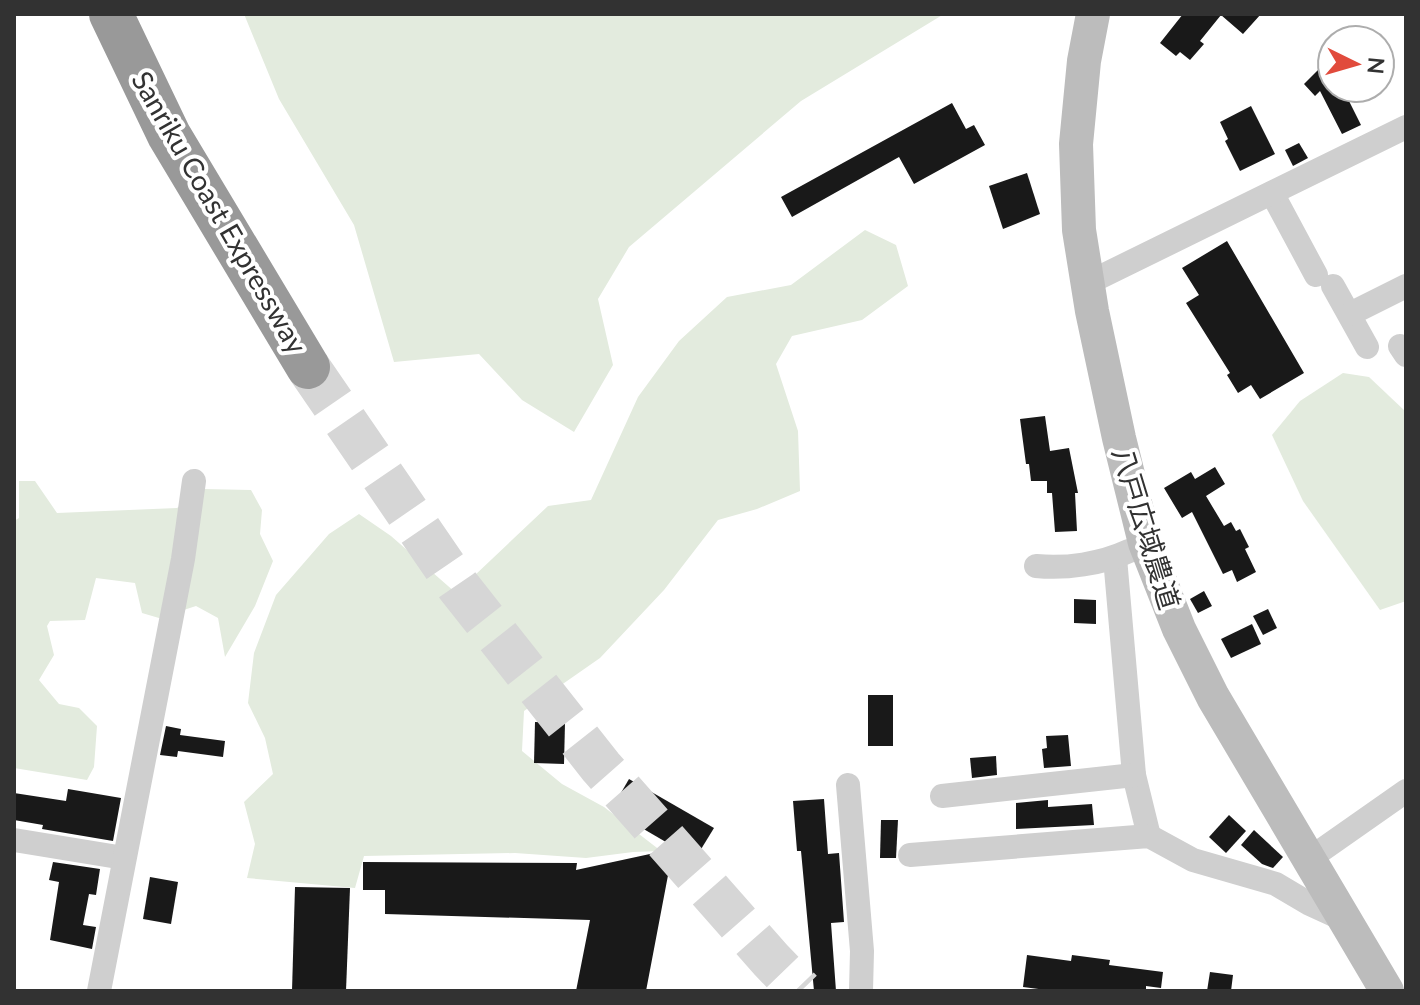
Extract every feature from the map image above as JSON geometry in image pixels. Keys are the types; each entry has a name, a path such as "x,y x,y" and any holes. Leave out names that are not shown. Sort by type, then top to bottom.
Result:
{"highway":[{"name":"Sanriku Coast Expressway","path":"111,14 169,135 308,367"}],"street":[{"name":"八戸広域農道","path":"1093,14 1084,61 1076,144 1079,230 1119,438 1145,543 1199,670 1387,991"},
{"path":"1088,283 1406,127"},
{"path":"1272,193 1324,280 1350,314 1367,347"},
{"path":"1350,314 1406,286"},
{"path":"99,991 183,559 194,481"},
{"path":"1036,566 1084,564 1115,558 1145,543"},
{"path":"1115,558 1134,775 1149,836"},
{"path":"942,796 1134,775"},
{"path":"848,785 862,951 861,991"},
{"path":"1309,859 1406,791"},
{"path":"910,855 1149,836 1193,860 1276,884 1345,920"},
{"path":"14,840 124,858"}],"shaded area":[{"path":"244,14 944,14 801,101 629,247 598,299 613,365 574,432 522,400 479,354 394,362 354,225 279,99"},
{"path":"865,230 896,245 908,286 862,320 792,336 776,364 798,431 800,491 757,509 718,520 664,590 600,658 524,711 522,751 562,784 604,807 661,851 586,858 515,853 364,856 355,888 247,878 255,844 244,802 273,774 265,738 248,703 254,653 276,595 329,534 359,514 391,536 456,593 548,506 591,500 638,397 679,341 727,297 791,285"},
{"path":"1343,373 1369,377 1406,412 1406,601 1380,610 1303,501 1272,435 1300,401"},
{"path":"19,481 35,481 57,513 177,508 203,489 251,490 262,510 260,534 273,561 255,606 225,657 218,618 196,606 159,618 142,613 135,583 96,578 85,620 50,621 47,626 54,655 39,680 59,704 79,708 97,726 94,767 87,780 14,768 14,521 19,518"}],"building":[{"path":"1183,14 1261,14 1243,34 1221,15 1200,41 1204,44 1190,60 1180,52 1176,56 1160,43"},
{"path":"1316,72 1315,96 1304,84"},
{"path":"952,103 966,129 974,125 985,145 914,184 899,157 792,217 781,197"},
{"path":"1327,104 1350,104 1361,125 1342,134"},
{"path":"1251,106 1275,154 1240,171 1225,141 1228,139 1220,122"},
{"path":"1299,143 1308,158 1293,166 1285,150"},
{"path":"1027,173 1040,214 1003,229 989,186"},
{"path":"1227,241 1304,373 1260,399 1251,385 1238,393 1227,375 1230,373 1186,303 1199,295 1182,268"},
{"path":"1045,416 1050,451 1069,448 1078,493 1075,493 1077,531 1055,532 1052,493 1047,493 1047,481 1031,481 1029,464 1026,464 1020,419"},
{"path":"1215,467 1225,484 1206,496 1224,526 1231,522 1236,531 1240,529 1256,572 1237,582 1232,570 1223,574 1192,512 1182,518 1164,488 1191,472 1195,479"},
{"path":"1204,591 1212,606 1198,613 1190,599"},
{"path":"1074,599 1096,600 1096,624 1074,623"},
{"path":"1268,609 1277,628 1263,635 1253,616"},
{"path":"1252,624 1261,644 1231,658 1221,639"},
{"path":"868,695 893,695 893,746 868,746"},
{"path":"535,722 565,723 564,764 534,763"},
{"path":"166,726 181,729 180,735 225,741 223,757 178,751 177,757 160,755"},
{"path":"1068,735 1071,766 1044,768 1042,749 1047,748 1046,736"},
{"path":"996,756 997,775 972,778 970,758"},
{"path":"629,779 714,828 695,859 611,810"},
{"path":"68,789 121,798 113,841 42,829 43,825 14,820 14,793 66,801"},
{"path":"824,799 828,854 839,853 844,922 831,923 836,991 814,991 801,851 797,851 793,801"},
{"path":"1048,800 1048,807 1092,804 1094,825 1016,829 1016,803"},
{"path":"1229,815 1246,831 1226,853 1209,837"},
{"path":"881,820 898,820 896,858 880,858"},
{"path":"1254,830 1283,857 1273,868 1262,864 1241,845"},
{"path":"673,849 646,991 576,991 590,920 385,914 385,890 363,890 363,862 577,863 576,870"},
{"path":"53,862 100,869 96,895 89,894 83,925 96,927 92,949 50,940 59,882 49,880"},
{"path":"150,877 178,882 171,924 143,919"},
{"path":"295,887 350,888 346,991 292,991"},
{"path":"1027,955 1071,961 1072,955 1110,960 1109,965 1163,972 1161,988 1146,986 1146,991 1054,991 1023,987"},
{"path":"1210,972 1233,975 1231,991 1207,991"}],"tunnel":[{"path":"308,367 458,586 601,767 801,991"}]}
